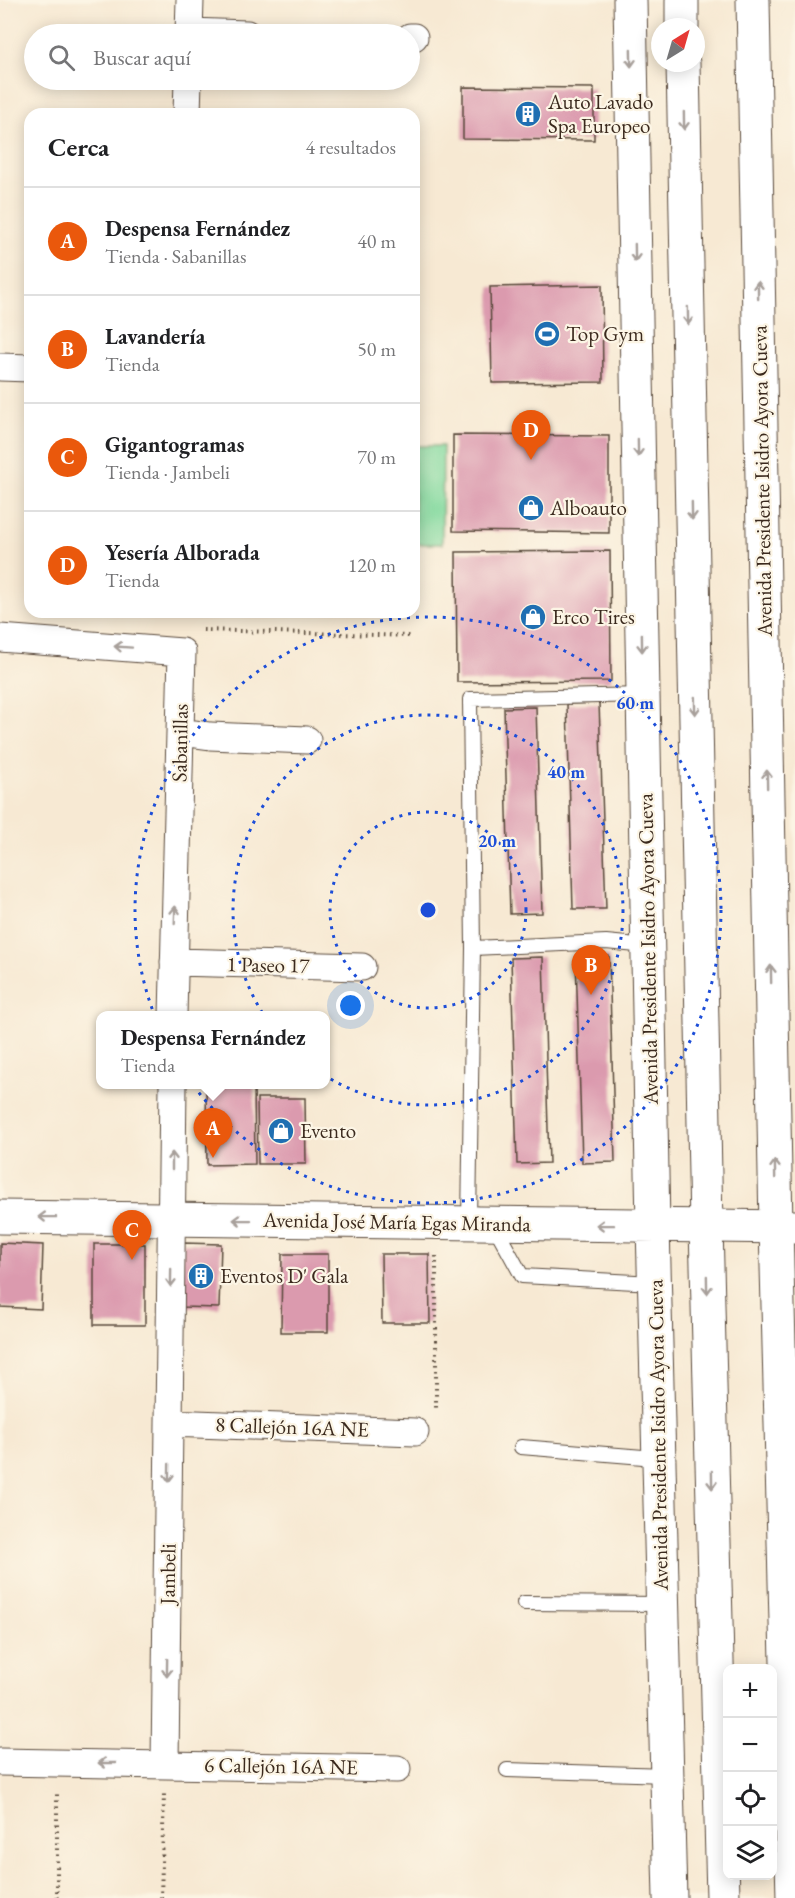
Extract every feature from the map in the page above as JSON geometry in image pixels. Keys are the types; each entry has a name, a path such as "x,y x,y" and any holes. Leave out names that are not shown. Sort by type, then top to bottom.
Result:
{"main road":[{"name":"Avenida Presidente Isidro Ayora Cueva","path":"630,0 654,1282 670,1898"},
{"path":"682,0 682,18"},
{"name":"Avenida Presidente Isidro Ayora Cueva","path":"753,0 785,1227 793,1898"},
{"path":"683,72 706,1226 723,1898"},
{"name":"Avenida José María Egas Miranda","path":"0,1216 785,1227"}],"street":[{"path":"189,24 190,0"},
{"path":"187,108 188,90"},
{"path":"0,367 24,368"},
{"path":"0,638 182,652"},
{"name":"Sabanillas","path":"173,1011 182,652"},
{"path":"180,732 210,736 307,740"},
{"name":"1 Paseo 17","path":"174,962 362,967"},
{"path":"172,1219 173,1089"},
{"name":"Jambeli","path":"165,1764 172,1219"},
{"name":"8 Callejón 16A NE","path":"170,1423 415,1432"},
{"path":"0,1762 165,1764"},
{"name":"6 Callejón 16A NE","path":"165,1764 398,1769"}],"lane":[{"path":"643,694 471,699 473,948 481,1223 522,1276 654,1282"},
{"path":"473,948 606,942 648,946"},
{"path":"521,1447 644,1457 659,1455"},
{"path":"524,1604 663,1604"},
{"path":"507,1770 667,1775"}],"path":[{"path":"182,652 184,632 189,630 411,636"},
{"path":"436,1223 436,1408"},
{"path":"57,1763 57,1898"},
{"path":"161,1898 165,1764"}],"green space":[{"path":"420,446 443,446 442,544 420,544"}],"building":[{"name":"Auto Lavado Spa Europeo","path":"463,87 594,88 594,140 463,139"},
{"name":"Top Gym","path":"602,285 603,382 492,383 490,287"},
{"path":"453,435 609,436 609,533 453,531"},
{"name":"Erco Tires","path":"610,551 611,681 457,682 456,552"},
{"path":"599,703 606,909 573,909 567,704"},
{"path":"536,707 542,913 510,914 504,708"},
{"path":"609,956 615,1162 582,1163 576,957"},
{"path":"543,957 549,1163 517,1164 511,958"},
{"path":"206,1089 254,1089 255,1164 207,1165"},
{"name":"Evento","path":"257,1098 305,1098 306,1164 258,1164"},
{"path":"0,1243 43,1245 41,1309 0,1307"},
{"name":"Eventos D' Gala","path":"183,1243 221,1244 219,1308 181,1307"},
{"path":"94,1244 145,1244 145,1325 94,1325"},
{"path":"282,1254 328,1254 328,1332 281,1332"},
{"path":"381,1254 429,1254 430,1323 382,1323"}],"place":[{"name":"Auto Lavado Spa Europeo","path":"528,114"},
{"name":"Top Gym","path":"547,334"},
{"name":"Yesería Alborada","path":"531,460"},
{"name":"Alboauto","path":"531,508"},
{"name":"Erco Tires","path":"533,617"},
{"name":"Lavandería","path":"591,995"},
{"name":"Evento","path":"281,1131"},
{"name":"Despensa Fernández","path":"213,1158"},
{"name":"Gigantogramas","path":"132,1260"},
{"name":"Eventos D' Gala","path":"201,1276"}]}
